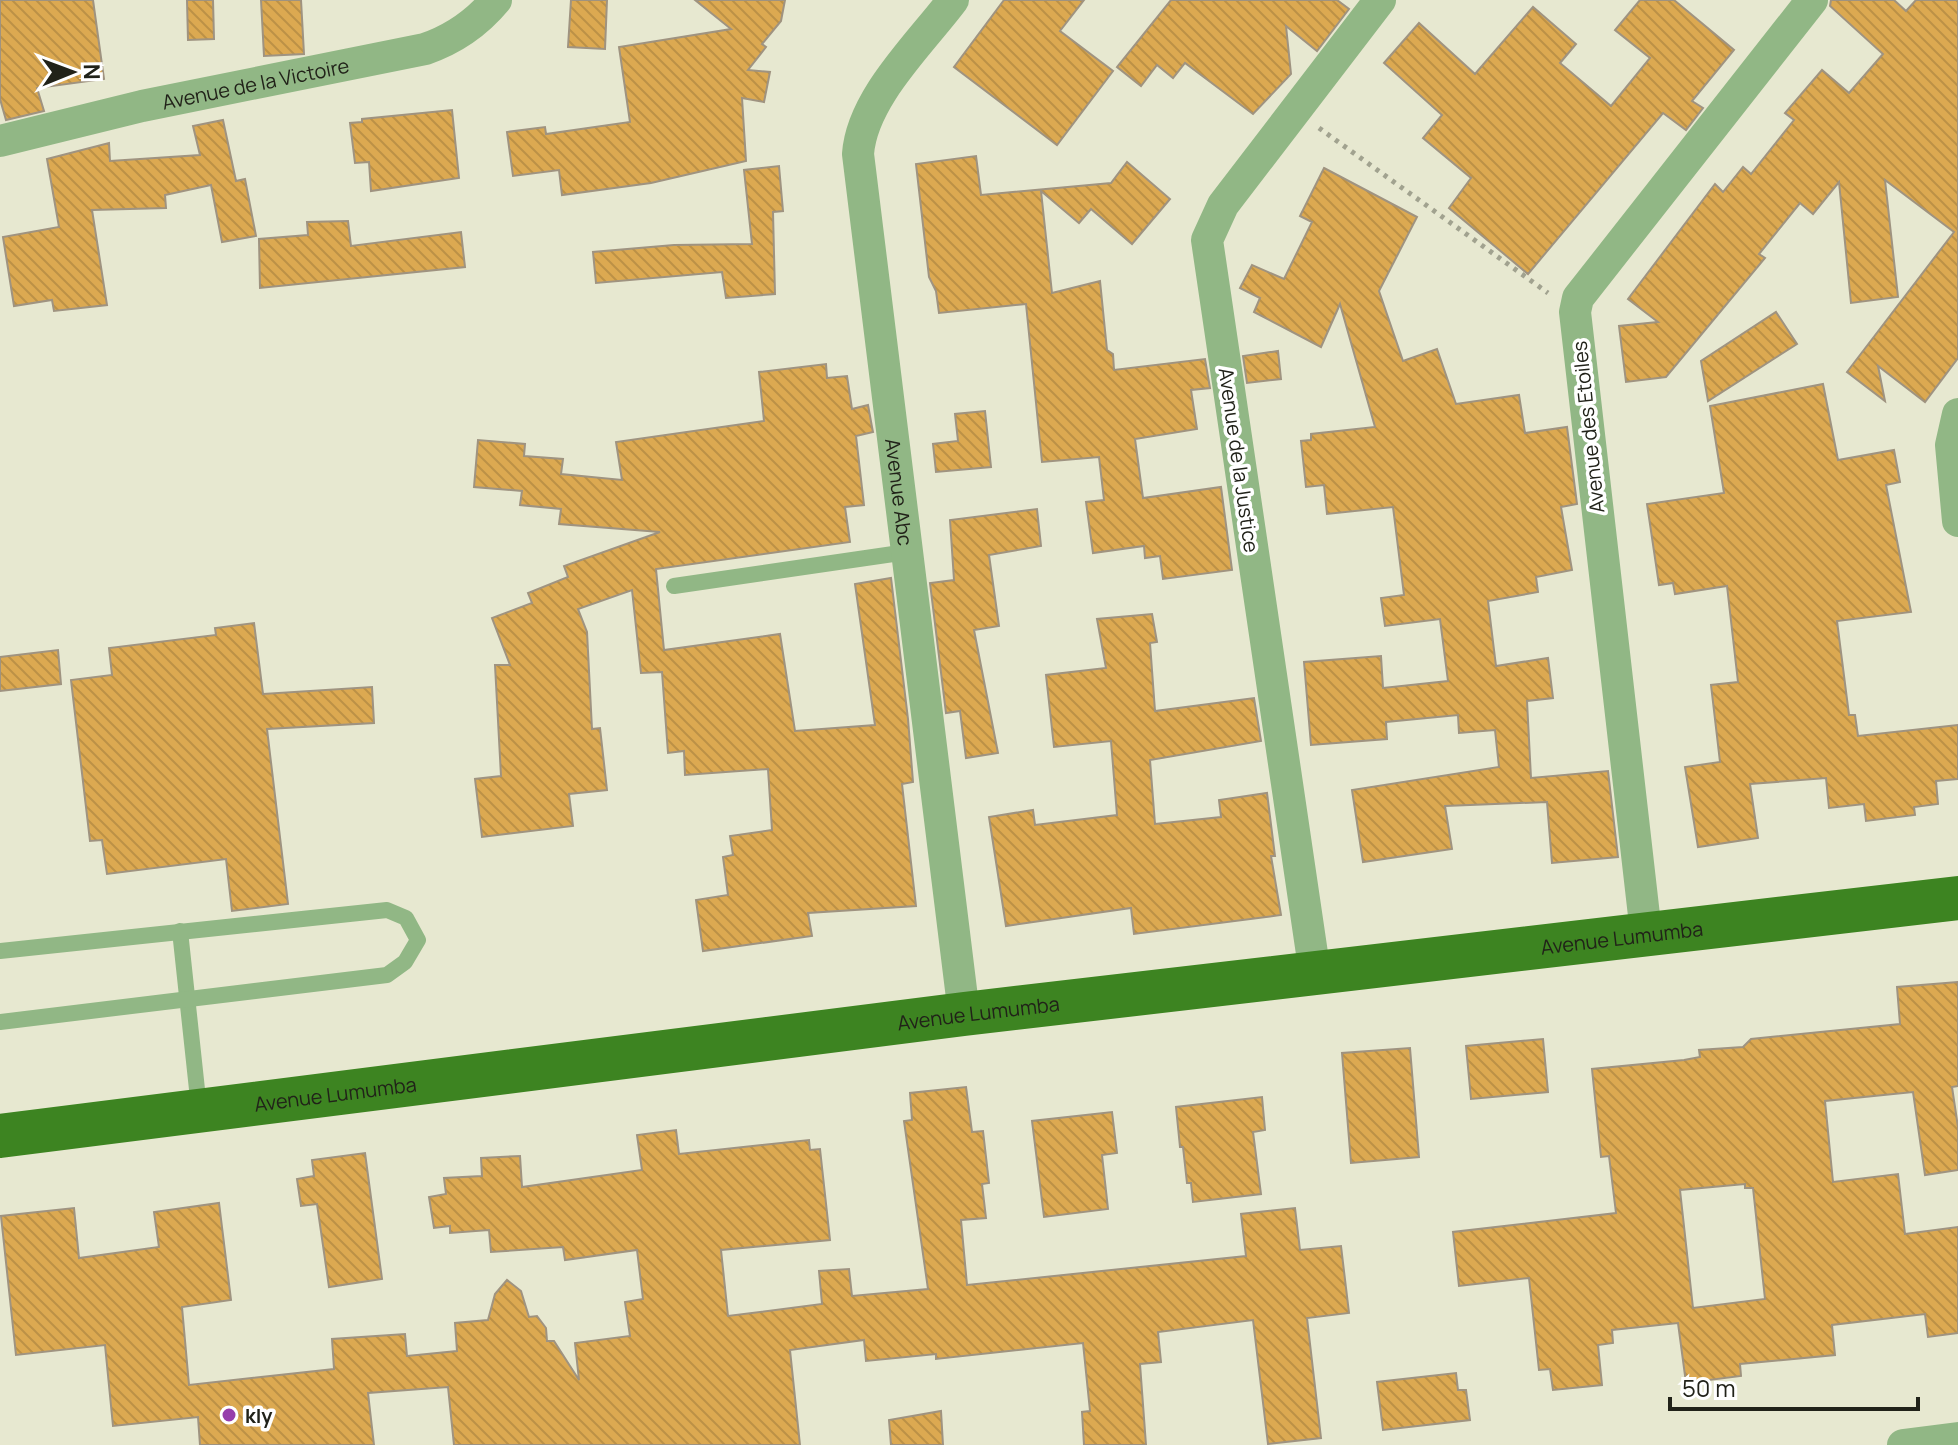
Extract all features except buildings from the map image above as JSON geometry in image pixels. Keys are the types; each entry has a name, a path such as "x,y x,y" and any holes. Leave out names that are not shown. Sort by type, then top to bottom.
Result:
{"highway":[{"name":"Avenue Lumumba","path":"0,1136 964,1014 1958,898"}],"street":[{"name":"Avenue de la Victoire","path":"0,141 142,106 425,49 447,42 469,28 496,0"},
{"name":"Avenue Abc","path":"953,0 869,109 860,134 858,154 964,1014"},
{"name":"Avenue de la Justice","path":"1315,974 1207,240 1223,205 1380,0"},
{"name":"Avenue des Etoiles","path":"1646,933 1575,312 1586,284 1812,0"},
{"path":"1958,414 1951,445 1958,521"},
{"path":"1903,1445 1958,1438"}],"lane":[{"path":"674,586 907,552"},
{"path":"0,951 387,910 406,918 418,940 405,962 387,975 0,1022"},
{"path":"180,931 200,1111"}],"path":[{"path":"1294,109 1575,312"}],"place":[{"name":"kly","path":"229,1415"}]}
